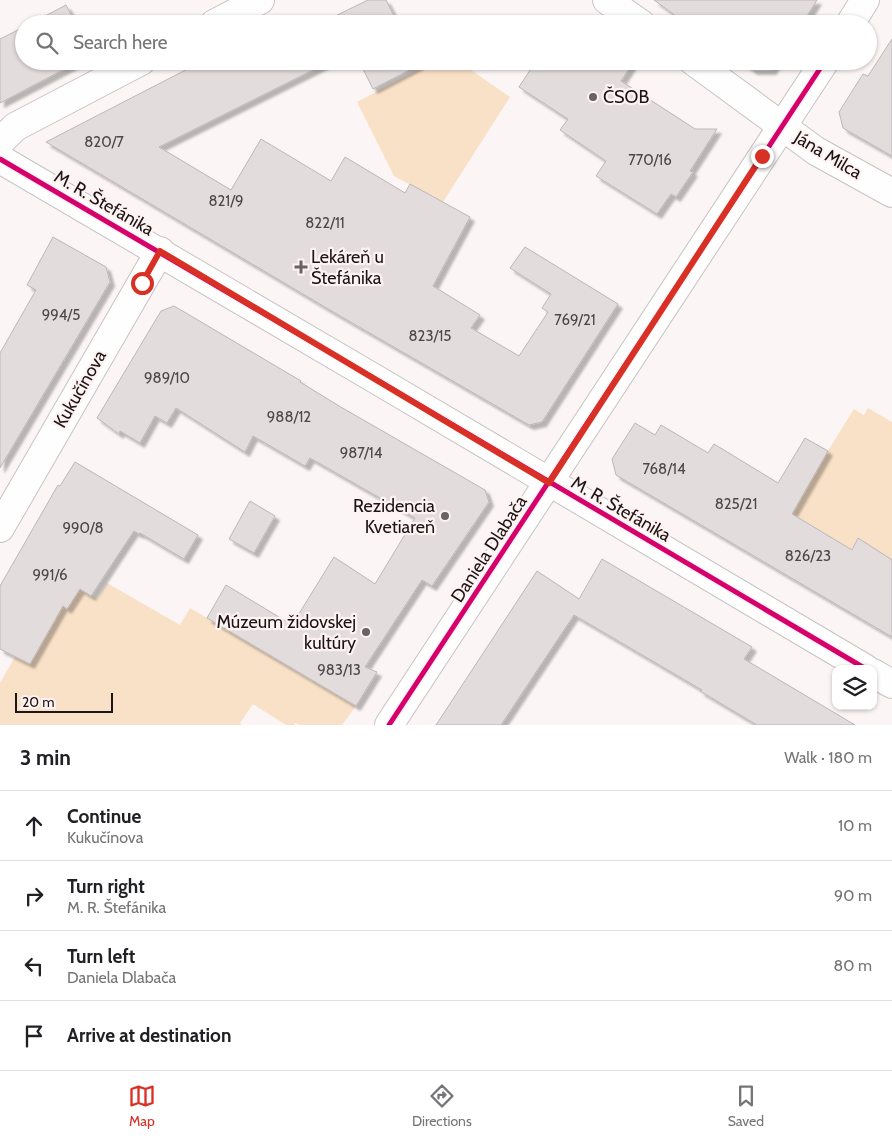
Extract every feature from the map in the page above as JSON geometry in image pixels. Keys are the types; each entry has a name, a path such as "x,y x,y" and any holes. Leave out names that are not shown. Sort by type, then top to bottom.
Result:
{"street":[{"path":"231,15 260,0"},
{"path":"607,0 628,15"},
{"path":"856,15 865,0"},
{"path":"0,142 15,127 124,70"},
{"name":"Jána Milca","path":"705,70 816,151 892,193"},
{"name":"Daniela Dlabača","path":"389,725 819,70"},
{"name":"M. R. Štefánika","path":"0,159 160,251 859,665"},
{"name":"Kukučínova","path":"0,528 160,251"},
{"path":"877,675 892,684"}],"shaded area":[{"path":"418,70 471,70 510,97 443,202 394,176 357,102"},
{"path":"868,408 892,422 892,560 858,538 852,550 792,514 854,409 864,415"},
{"path":"107,583 180,625 190,608 356,706 342,725 299,725 295,723 294,725 286,725 253,704 240,723 242,725 0,725 0,683 15,657 30,663 57,616 58,604 67,608 80,589 97,599"}],"building":[{"path":"368,0 386,0 394,15 337,15"},
{"path":"654,0 817,0 808,15 675,15"},
{"path":"66,5 71,15 47,15"},
{"path":"15,32 15,70 63,70 0,103 0,39"},
{"path":"892,39 892,156 843,128 839,112 863,74 868,76 872,70 877,70 877,62"},
{"path":"186,70 313,70 159,147 231,190 261,139 331,181 345,157 405,193 410,184 470,217 433,286 480,315 471,328 519,356 548,312 542,308 551,294 510,268 525,247 618,304 542,422 529,425 46,142"},
{"path":"364,70 409,70 373,89"},
{"path":"530,70 628,70 621,81 695,129 717,129 690,171 693,172 676,197 671,194 657,214 596,176 606,161 560,130 568,119 519,87"},
{"path":"53,237 106,267 110,282 0,468 0,353 36,290 27,285"},
{"path":"174,306 301,381 339,406 485,490 489,502 432,586 422,580 365,667 377,672 356,706 207,618 226,585 292,625 334,557 375,584 415,518 310,458 305,466 253,436 245,452 176,408 167,423 155,416 140,443 120,431 119,434 97,418 161,311"},
{"path":"635,423 655,435 661,425 708,453 714,444 778,483 805,438 828,451 792,514 852,550 858,538 892,560 892,637 616,475 612,459"},
{"path":"75,462 198,535 184,559 134,531 91,596 80,589 67,609 63,606 30,664 0,649 0,586 58,485 60,486"},
{"path":"250,501 275,516 254,553 229,539"},
{"path":"602,559 752,647 744,659 855,725 757,725 700,691 702,690 574,615 501,725 436,725 537,571 579,599"}],"cycle path":[{"path":"389,725 819,70"},
{"path":"0,159 859,665"}],"place":[{"name":"ČSOB","path":"593,97"},
{"name":"Lekáreň u Štefánika","path":"301,267"},
{"name":"Rezidencia Kvetiareň","path":"445,516"},
{"name":"Múzeum židovskej kultúry","path":"366,632"}],"route":[{"path":"142,283 160,251 549,483 762,156"}]}
